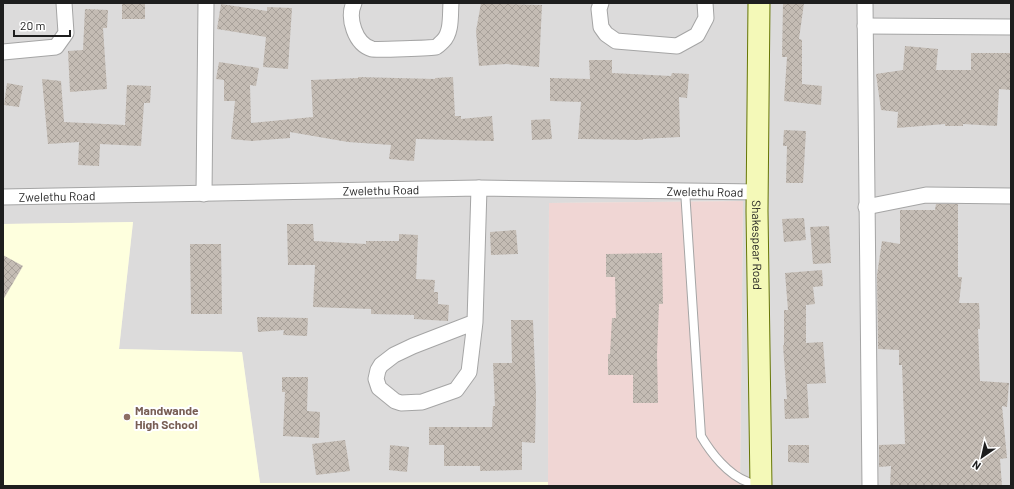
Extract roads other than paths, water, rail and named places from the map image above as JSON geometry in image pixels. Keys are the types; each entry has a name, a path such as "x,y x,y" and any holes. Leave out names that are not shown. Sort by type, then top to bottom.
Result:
{"street":[{"path":"3,52 56,47 66,33 64,3"},
{"path":"204,194 206,3"},
{"path":"354,3 351,9 354,30 360,42 372,49 435,47 444,40 448,32 451,3"},
{"path":"601,3 599,9 601,27 606,34 616,41 677,46 696,35 706,18 705,3"},
{"name":"Shakespear Road","path":"759,3 758,192 761,485"},
{"path":"865,3 870,486"},
{"path":"866,26 1011,27"},
{"path":"476,322 413,346 394,355 381,365 378,370 376,379 379,388 390,398 401,403 422,402 456,390 470,370 476,322 479,188"},
{"name":"Zwelethu Road","path":"3,197 479,188 758,192"},
{"path":"866,207 926,195 1011,196"}],"lane":[{"path":"685,190 701,436 711,452 731,472 748,482 761,485"}],"place":[{"name":"Mandwande High School","path":"127,417"}]}
